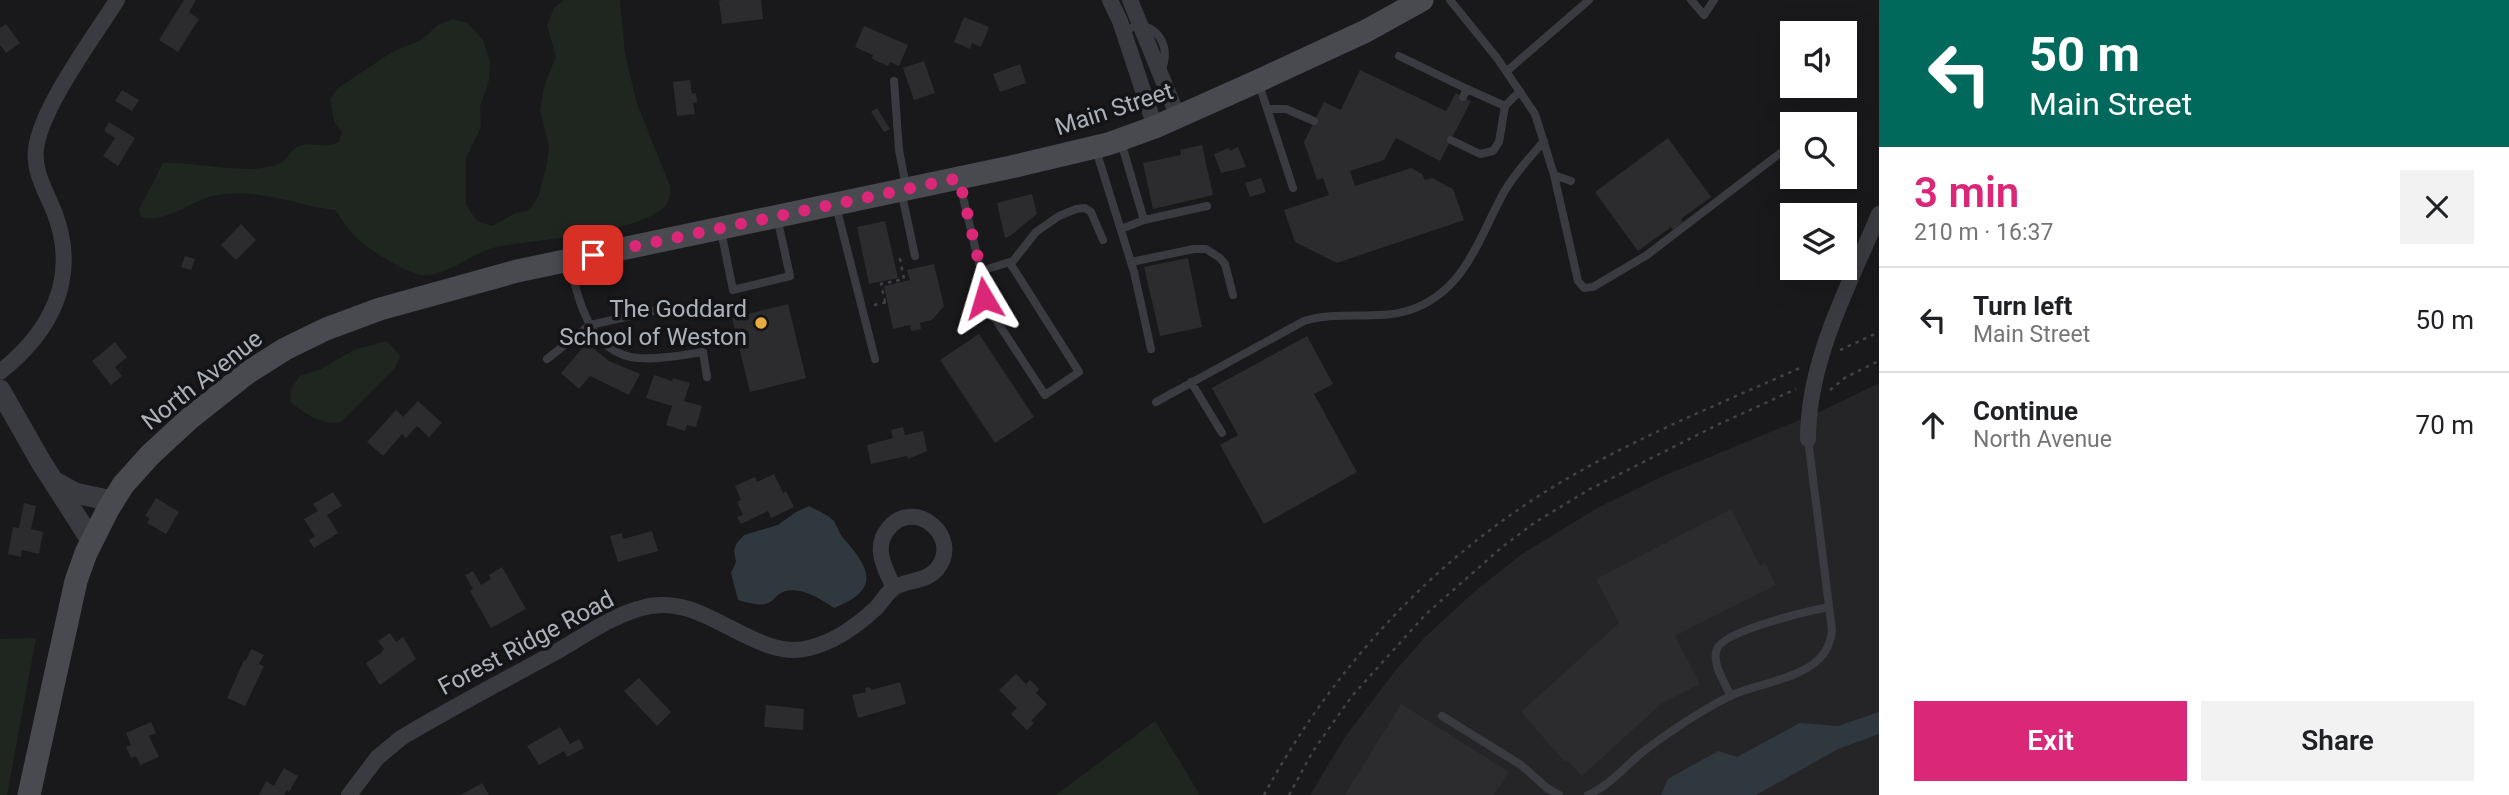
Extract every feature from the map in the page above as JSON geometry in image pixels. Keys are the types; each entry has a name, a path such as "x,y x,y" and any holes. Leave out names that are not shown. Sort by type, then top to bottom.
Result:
{"main road":[{"name":"Main Street","path":"803,211 1120,140 1178,117 1366,31 1422,0"},
{"name":"North Avenue","path":"29,795 69,610 91,540 112,500 139,466 182,425 235,382 285,349 326,329 380,309 507,274 803,211"}],"street":[{"path":"0,372 25,349 41,328 57,299 64,277 64,251 60,229 38,170 35,152 38,136 54,102 117,0"},
{"path":"1110,0 1125,36 1155,127"},
{"path":"1130,0 1178,117"},
{"path":"1808,439 1810,399 1820,359 1874,238 1879,214"},
{"path":"0,390 91,540"},
{"path":"51,477 75,493 112,500"},
{"name":"Forest Ridge Road","path":"349,795 377,758 401,737 629,612 652,606 682,607 782,649 798,650 824,643 843,634 876,609 894,588 923,579 939,566 944,552 943,538 929,521 908,517 895,522 886,532 881,552 894,588"}],"lane":[{"path":"1450,0 1507,71 1535,114 1554,175 1578,281 1584,288 1593,287 1647,256 1780,153"},
{"path":"1507,71 1590,0"},
{"path":"1691,0 1704,15 1714,0"},
{"path":"1125,36 1132,26 1142,25"},
{"path":"1399,56 1465,93 1505,106"},
{"path":"894,81 899,150 915,256"},
{"path":"1258,81 1293,188"},
{"path":"1451,140 1480,154 1493,151 1499,142 1505,106 1520,91"},
{"path":"1267,108 1286,109 1314,121"},
{"path":"1120,140 1144,220"},
{"path":"1156,402 1304,321 1405,311 1429,300 1467,266 1506,189 1544,141"},
{"path":"1095,147 1131,261 1151,349"},
{"path":"1554,175 1571,181"},
{"path":"959,178 981,271 985,303 1045,395 1079,372 1010,262"},
{"path":"835,204 876,359"},
{"path":"1121,229 1144,220 1206,206"},
{"path":"981,271 1010,262 1035,232 1076,209 1085,208 1091,212 1103,240"},
{"path":"721,228 733,290 790,276 776,216"},
{"path":"1131,261 1206,249 1225,264 1233,295"},
{"path":"569,260 579,302 590,325 610,346 628,357 653,358 703,352 706,377"},
{"path":"547,359 590,325 679,305"},
{"path":"1191,382 1222,433"},
{"path":"1588,795 1608,783 1650,747 1731,696 1799,672 1821,659 1826,652 1832,637 1808,439"},
{"path":"1731,696 1715,659 1722,641 1731,635 1784,618 1829,607"},
{"path":"1442,716 1521,765 1559,795"}],"path":[{"path":"864,307 886,302 881,284 904,279 900,259 915,256"},
{"path":"1264,795 1306,725 1368,643 1430,580 1483,535 1537,497 1591,466 1664,429 1879,332"},
{"path":"1823,392 1879,361"},
{"path":"1289,795 1313,751 1352,696 1426,614 1492,555 1543,517 1590,489 1796,389"}],"shaded area":[{"path":"564,0 620,0 625,54 637,104 670,186 667,203 652,215 610,229 496,247 432,275 416,274 371,249 355,236 335,210 274,197 243,193 212,196 159,218 141,217 139,210 163,163 257,169 282,162 295,148 303,145 339,142 342,132 334,121 330,99 338,88 392,52 421,40 438,25 453,19 467,23 483,40 490,61 489,80 480,107 481,127 466,158 466,205 477,221 492,226 516,213 528,211 538,197 549,146 540,110 544,87 556,56 547,25 554,8"},
{"path":"387,341 400,356 395,368 341,422 320,421 290,402 291,389 300,376 321,369 354,350"},
{"path":"1879,383 1879,795 1310,795 1345,737 1395,671 1425,637 1474,592 1522,554 1599,507 1661,477 1824,410"},
{"path":"809,506 833,520 860,560 866,578 859,594 834,608 808,593 792,590 785,591 765,604 738,600 731,573 736,562 736,544 744,535 778,525"},
{"path":"36,638 7,795 0,795 0,639"},
{"path":"1879,712 1879,734 1838,749 1756,795 1661,795 1668,779 1718,751 1737,757 1800,723 1838,726"},
{"path":"1155,721 1200,795 1056,795"}],"building":[{"path":"184,0 196,0 189,12 199,19 178,52 159,40"},
{"path":"761,0 763,19 722,24 719,1"},
{"path":"964,17 989,27 981,47 972,43 970,49 954,42"},
{"path":"6,24 20,43 6,53 0,45 0,28"},
{"path":"864,26 908,45 899,66 890,62 888,66 855,47"},
{"path":"924,61 935,93 914,100 903,68"},
{"path":"1020,64 1026,83 1000,92 993,74"},
{"path":"1360,70 1446,111 1456,93 1471,101 1440,161 1396,138 1384,160 1350,171 1355,186 1411,168 1422,174 1425,180 1432,178 1453,189 1464,220 1337,263 1295,242 1284,210 1329,195 1323,178 1317,180 1304,142 1324,102 1341,110"},
{"path":"690,80 692,94 696,93 697,102 693,103 695,114 677,116 673,82"},
{"path":"122,90 139,100 132,111 115,101"},
{"path":"877,108 890,129 884,132 871,112"},
{"path":"109,122 135,138 118,166 103,156 115,138 104,131"},
{"path":"1668,138 1711,197 1681,219 1683,222 1673,230 1671,227 1638,251 1595,192"},
{"path":"1202,145 1213,195 1153,209 1143,163 1181,155 1180,150"},
{"path":"1238,147 1246,167 1221,173 1214,154"},
{"path":"1261,178 1266,192 1250,197 1245,183"},
{"path":"1032,194 1037,214 1005,238 997,203"},
{"path":"885,221 898,278 869,284 857,227"},
{"path":"241,224 256,240 236,260 221,245"},
{"path":"185,256 195,259 191,270 181,267"},
{"path":"1188,258 1202,327 1160,336 1144,267"},
{"path":"934,264 944,306 932,320 920,323 921,329 911,331 910,325 893,329 884,286 910,280 907,270"},
{"path":"788,304 806,378 750,392 732,318"},
{"path":"979,334 1034,417 995,443 940,360"},
{"path":"1307,336 1333,384 1314,394 1357,472 1264,524 1220,445 1238,435 1212,388"},
{"path":"115,342 127,357 115,367 122,376 111,385 92,361"},
{"path":"587,343 609,361 640,374 629,395 590,376 579,389 561,373"},
{"path":"654,375 690,383 684,401 702,406 696,427 687,425 685,431 666,425 672,406 646,398"},
{"path":"418,401 442,423 429,437 417,426 406,438 402,434 383,456 367,442 396,410 403,417"},
{"path":"903,427 905,435 923,431 927,451 908,459 907,456 871,464 867,445 893,438 891,430"},
{"path":"774,474 783,493 786,491 794,507 771,518 768,511 741,524 737,517 743,515 737,502 741,500 735,486 755,477 757,482"},
{"path":"333,492 342,506 327,515 338,533 314,548 309,540 315,536 304,519 318,511 313,504"},
{"path":"156,498 179,512 166,534 147,523 150,518 145,516"},
{"path":"24,503 36,506 31,529 43,532 39,554 22,550 21,557 8,554 13,527 19,528"},
{"path":"1731,509 1760,566 1765,563 1776,585 1675,636 1700,684 1661,704 1582,776 1567,760 1565,762 1521,712 1619,623 1596,579"},
{"path":"652,531 658,551 618,562 610,536 622,533 623,539"},
{"path":"502,567 526,609 491,628 470,591 473,589 465,575 473,571 481,585 491,579 489,575"},
{"path":"390,633 396,642 403,637 416,659 380,685 366,663 381,653 384,649 378,641"},
{"path":"251,649 264,655 259,664 264,666 245,706 227,698"},
{"path":"1016,674 1026,684 1030,680 1039,689 1036,693 1047,704 1031,721 1034,723 1027,730 1011,714 1017,708 999,690"},
{"path":"639,678 671,712 657,726 624,691"},
{"path":"900,682 906,704 858,718 852,695 866,692 865,688 870,687 871,690"},
{"path":"1401,704 1509,772 1494,795 1345,795"},
{"path":"766,705 804,709 803,730 764,727"},
{"path":"151,722 156,733 149,736 159,757 140,765 136,756 131,758 126,747 131,745 126,733"},
{"path":"560,727 570,744 579,739 584,748 567,757 564,751 539,765 527,746"},
{"path":"284,768 298,776 289,792 287,790 284,795 259,795 266,781 274,786"},
{"path":"482,783 489,795 461,795"}],"place":[{"name":"The Goddard School of Weston","path":"761,323"}],"route":[{"path":"593,255 959,178 981,271 984,298"}]}
